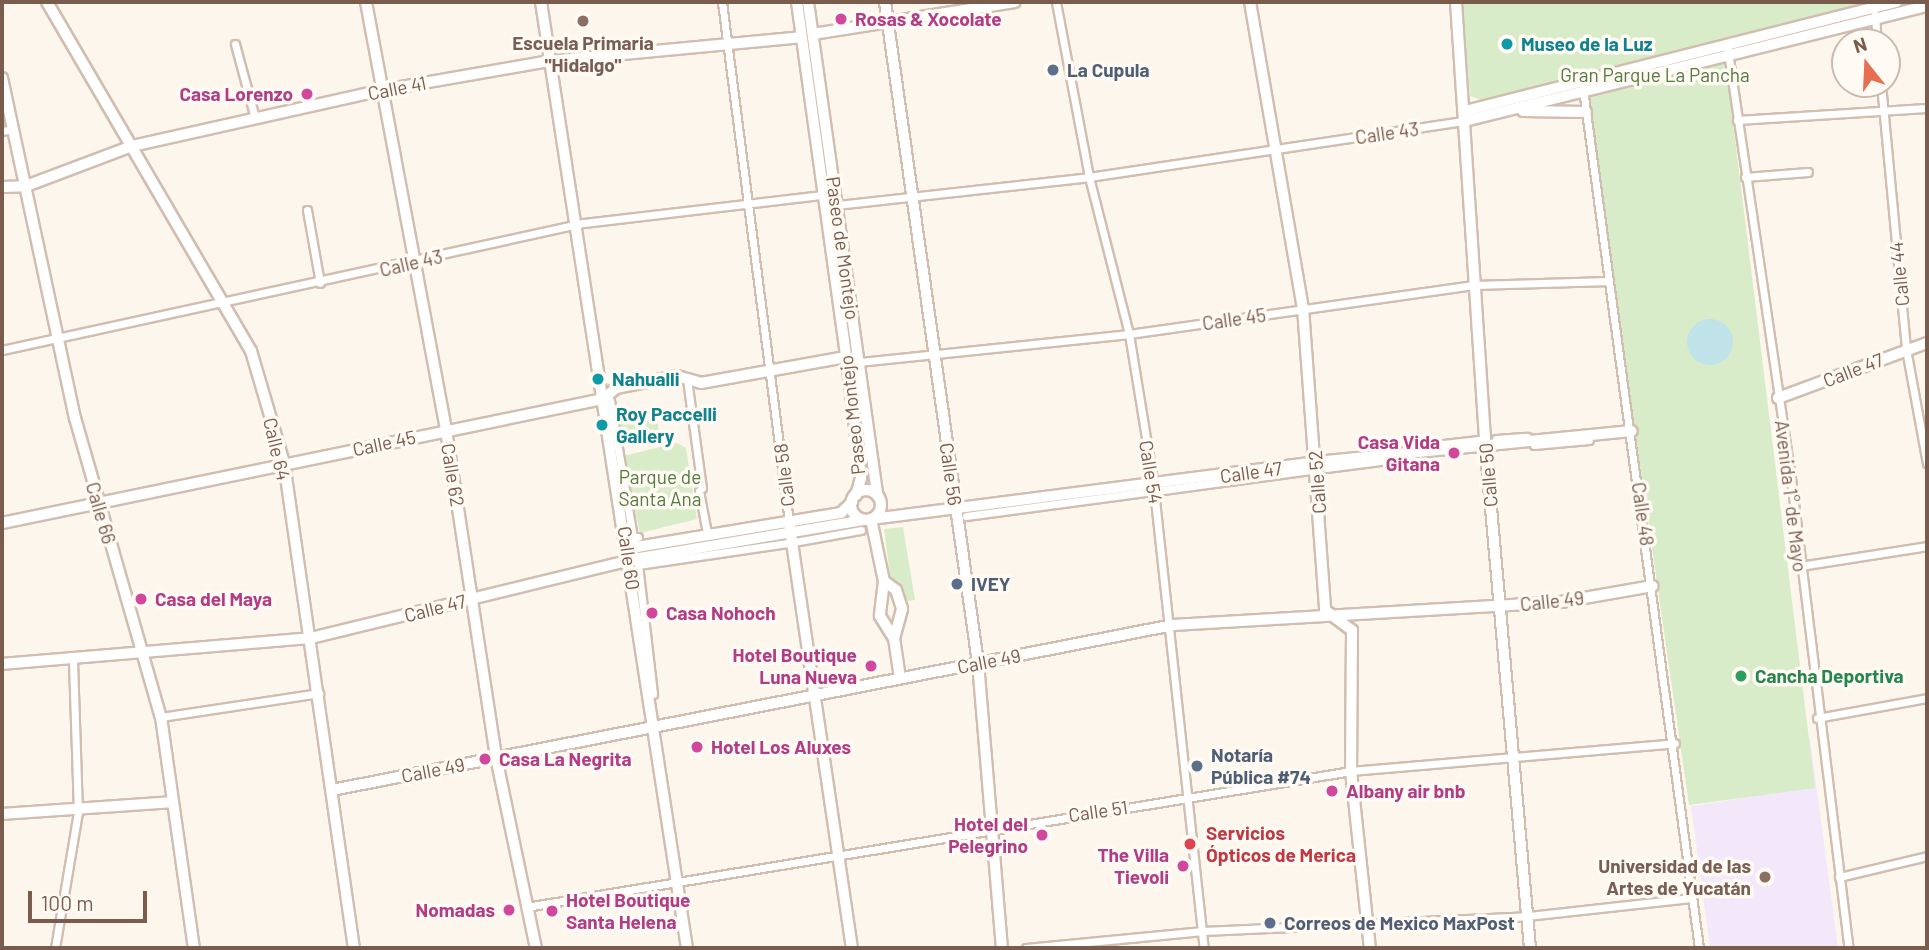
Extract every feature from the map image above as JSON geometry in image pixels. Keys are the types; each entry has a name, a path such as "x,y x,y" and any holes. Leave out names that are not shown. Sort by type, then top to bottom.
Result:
{"street":[{"name":"Calle 64","path":"47,2 226,304 251,351 284,463 320,693 354,948"},
{"name":"Calle 62","path":"366,2 446,430 496,757 536,948"},
{"name":"Calle 60","path":"541,2 603,401 633,539 625,565 654,722 687,948"},
{"name":"Calle 58","path":"722,2 751,202 788,532 852,948"},
{"name":"Paseo Montejo","path":"796,2 861,478 854,498"},
{"name":"Paseo de Montejo","path":"808,2 880,510 867,522"},
{"name":"Calle 56","path":"885,2 911,195 961,514 978,663 1002,948"},
{"path":"813,34 1014,2"},
{"name":"Calle 54","path":"1056,2 1089,177 1129,334 1154,486 1173,625 1204,948"},
{"name":"Calle 52","path":"1250,2 1303,309 1317,464 1325,607 1335,619 1352,630 1352,771 1370,948"},
{"name":"Calle 50","path":"1457,2 1486,444 1530,948"},
{"name":"Calle 43","path":"1465,116 1582,81 1896,2"},
{"name":"Calle 43","path":"837,205 1089,177 1275,150 1465,116 1509,111 1927,6"},
{"path":"1874,7 1876,28"},
{"name":"Calle 41","path":"2,187 26,186 132,146 383,90 549,61 801,37"},
{"path":"234,44 255,118"},
{"name":"Avenida 1° de Mayo","path":"1727,45 1778,398 1817,718 1849,948"},
{"name":"Calle 66","path":"2,78 59,340 98,503 161,717 194,948"},
{"name":"Calle 48","path":"1582,81 1609,281 1624,431 1653,586 1699,948"},
{"name":"Calle 44","path":"1882,98 1906,349 1927,464"},
{"path":"1737,120 1884,114 1927,108"},
{"path":"1509,111 1586,112"},
{"path":"2,131 13,129"},
{"path":"1745,177 1808,172"},
{"name":"Calle 43","path":"2,350 226,304 576,225 824,195"},
{"path":"307,210 320,283"},
{"name":"Calle 45","path":"859,362 1129,334 1474,285 1609,281"},
{"name":"Calle 47","path":"1778,398 1927,343"},
{"name":"Calle 45","path":"2,523 446,430 603,401 616,388 687,379 701,383 846,357"},
{"path":"687,379 707,533 788,532"},
{"path":"603,401 625,565"},
{"name":"Calle 47","path":"633,539 637,547 763,532 788,532 961,514 1317,464 1624,431"},
{"path":"969,507 1154,486"},
{"path":"877,495 854,498 867,522 884,581 880,616 894,638 901,678"},
{"name":"Calle 47","path":"788,532 841,513 854,498"},
{"name":"Calle 47","path":"2,664 311,638 472,598 763,532"},
{"path":"654,722 638,565 788,532"},
{"path":"1800,566 1927,546"},
{"path":"884,581 896,590 902,609 894,638"},
{"name":"Calle 49","path":"332,790 654,722 901,678 1173,625 1335,619 1500,606 1653,586"},
{"path":"55,948 78,813 73,660"},
{"path":"161,717 320,693"},
{"path":"1817,718 1927,698"},
{"name":"Calle 51","path":"526,907 836,851 1352,771 1675,743"},
{"path":"2,814 78,813 173,802"},
{"path":"1839,877 1927,856"},
{"path":"1026,948 1203,931 1368,927 1528,916 1692,898"}],"shaded area":[{"name":"Universidad de las Artes de Yucatán","path":"1810,738 1838,948 1710,948 1691,806 1744,798 1737,748"}],"green space":[{"name":"Gran Parque La Pancha","path":"1462,2 1883,2 1723,41 1815,788 1689,805 1584,77 1483,101 1470,96"},
{"path":"628,418 630,425 657,419 659,430 624,437 617,420"},
{"name":"Parque de Santa Ana","path":"677,443 686,448 697,519 640,533 623,456"},
{"path":"903,527 915,600 908,601 890,575 884,529"}],"water":[{"path":"1710,319 1727,325 1733,342 1727,359 1710,365 1693,359 1687,342 1693,325"}],"place":[{"name":"Rosas & Xocolate","path":"841,19"},
{"name":"Escuela Primaria \"Hidalgo\"","path":"583,21"},
{"name":"Museo de la Luz","path":"1507,44"},
{"name":"La Cupula","path":"1053,70"},
{"name":"Casa Lorenzo","path":"307,94"},
{"name":"Nahualli","path":"598,379"},
{"name":"Roy Paccelli Gallery","path":"602,425"},
{"name":"Casa Vida Gitana","path":"1454,453"},
{"name":"IVEY","path":"957,584"},
{"name":"Casa del Maya","path":"141,599"},
{"name":"Casa Nohoch","path":"652,613"},
{"name":"Hotel Boutique Luna Nueva","path":"871,666"},
{"name":"Cancha Deportiva","path":"1741,676"},
{"name":"Hotel Los Aluxes","path":"697,747"},
{"name":"Casa La Negrita","path":"485,759"},
{"name":"Notaría Pública #74","path":"1197,766"},
{"name":"Albany air bnb","path":"1332,791"},
{"name":"Hotel del Pelegrino","path":"1042,835"},
{"name":"Servicios Ópticos de Merica","path":"1190,844"},
{"name":"The Villa Tievoli","path":"1183,866"},
{"name":"Universidad de las Artes de Yucatán","path":"1765,877"},
{"name":"Nomadas","path":"509,910"},
{"name":"Hotel Boutique Santa Helena","path":"552,911"},
{"name":"Correos de Mexico MaxPost","path":"1270,923"}]}
